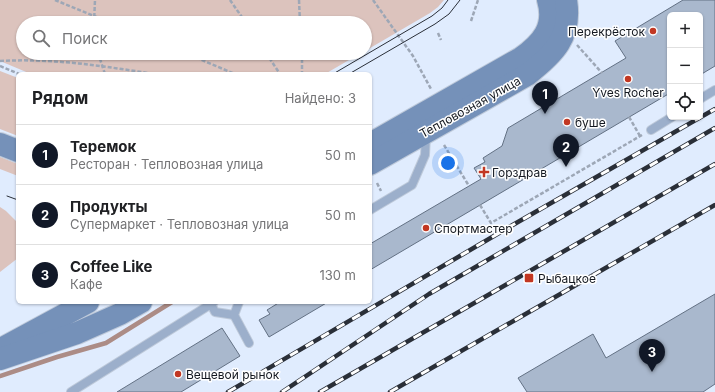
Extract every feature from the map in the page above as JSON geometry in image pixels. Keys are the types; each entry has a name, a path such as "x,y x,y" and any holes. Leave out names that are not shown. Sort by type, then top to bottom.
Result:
{"street":[{"path":"548,0 550,23 561,40"},
{"path":"561,40 566,26 568,12 566,0"},
{"name":"Тепловозная улица","path":"372,163 527,75 554,52 561,40"},
{"name":"Тепловозная улица","path":"372,143 521,58 535,48 561,40"},
{"path":"0,144 16,151"},
{"path":"0,350 84,304"},
{"path":"0,359 77,333 120,314 138,304"}],"lane":[{"path":"703,97 715,90"},
{"path":"651,130 667,120"},
{"path":"372,209 412,185 425,155 426,131"},
{"path":"71,392 209,304"},
{"path":"212,304 216,312 234,315"},
{"path":"238,304 234,315 249,343"}],"path":[{"path":"55,0 94,16 95,0"},
{"path":"230,0 241,16"},
{"path":"299,0 300,16"},
{"path":"373,0 413,56 432,91"},
{"path":"472,22 478,0"},
{"path":"438,33 441,40"},
{"path":"561,40 602,73"},
{"path":"0,60 16,59"},
{"path":"40,60 102,65 142,72"},
{"path":"100,60 104,72"},
{"path":"202,60 230,72"},
{"path":"271,60 279,72"},
{"path":"302,60 302,72"},
{"path":"0,66 16,73"},
{"path":"629,117 640,136"},
{"path":"480,205 492,223 651,130"},
{"path":"444,145 469,186"}],"shaded area":[{"path":"0,0 444,0 430,13 372,47 372,16 16,16 16,60 349,60 328,72 26,72 0,61"},
{"path":"0,71 16,77 16,135 0,129"},
{"path":"0,157 16,163 16,175 0,169"},
{"path":"0,207 16,221 16,260 0,272"}],"building":[{"path":"683,0 715,0 715,66 703,73 703,12 667,12 667,95 372,269 372,243 481,179 474,168 485,162 483,158 502,146 508,128 626,58 615,41"},
{"path":"715,294 715,384 703,392 527,392 518,378 593,334 606,358"},
{"path":"277,304 325,304 269,337 259,320 270,314 267,310"},
{"name":"Вещевой рынок","path":"222,328 240,356 181,392 117,392"}],"waterway":[{"path":"0,376 106,343 169,304"}],"tram line":[{"path":"372,51 432,16 442,8 448,0"},
{"path":"352,72 435,24 449,14 460,0"},
{"path":"336,72 357,60"},
{"path":"7,196 16,199"}],"railway":[{"path":"228,392 511,226 715,109"},
{"path":"282,392 429,294 715,128"},
{"path":"320,392 715,164"},
{"path":"390,392 715,205"}],"place":[{"name":"Перекрёсток","path":"653,31"},
{"name":"Yves Rocher","path":"628,79"},
{"name":"Теремок","path":"545,114"},
{"name":"буше","path":"567,122"},
{"name":"Продукты","path":"566,167"},
{"name":"Горздрав","path":"484,172"},
{"name":"Спортмастер","path":"426,228"},
{"name":"Рыбацкое","path":"529,278"},
{"name":"Coffee Like","path":"652,372"},
{"name":"Вещевой рынок","path":"178,374"}]}
